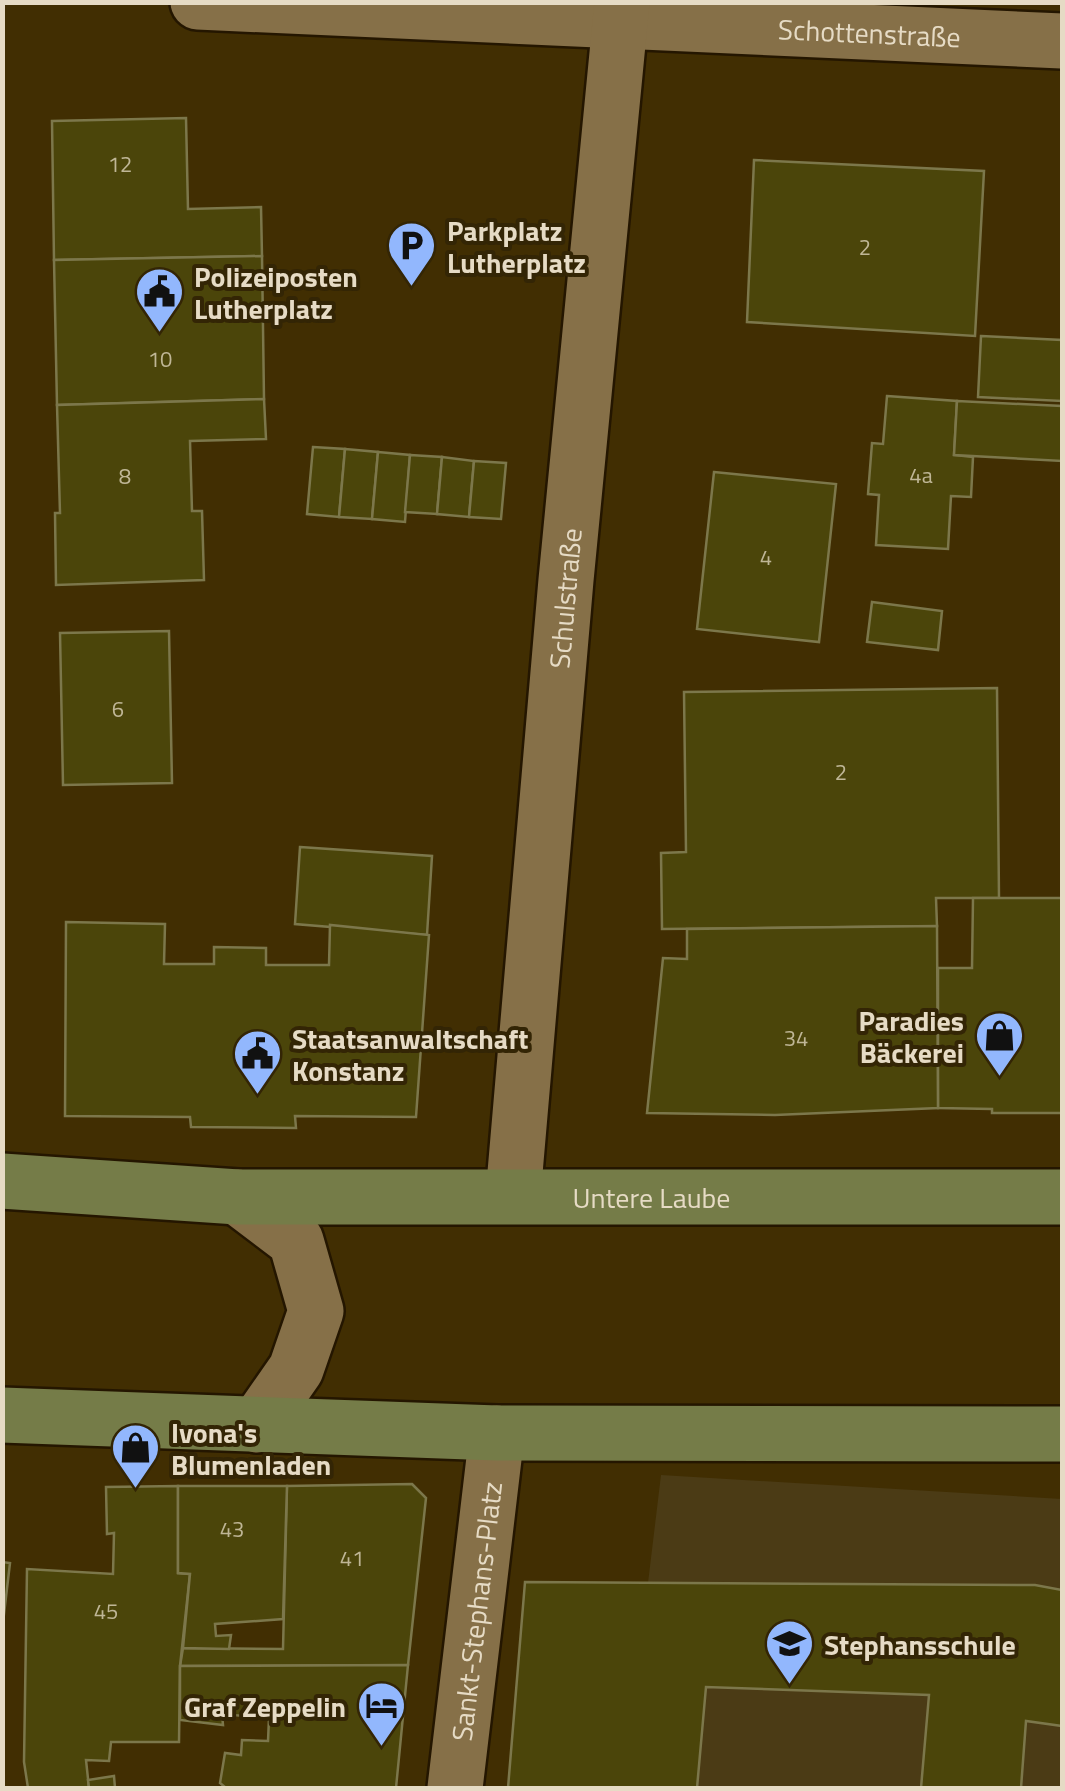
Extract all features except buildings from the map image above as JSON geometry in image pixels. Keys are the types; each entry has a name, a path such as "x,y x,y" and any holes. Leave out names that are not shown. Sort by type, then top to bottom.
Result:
{"main road":[{"name":"Untere Laube","path":"3,1179 238,1197 1062,1197"},
{"path":"2,1415 497,1433 1062,1434"}],"street":[{"name":"Schottenstraße","path":"198,2 621,12 1062,41"},
{"name":"Schulstraße","path":"513,1196 566,580 621,12"},
{"path":"238,1197 296,1241 316,1311 296,1369 257,1426"},
{"name":"Sankt-Stephans-Platz","path":"455,1788 497,1433"}],"shaded area":[{"name":"Stephansschule","path":"661,1475 1062,1499 1062,1788 508,1788 525,1582 648,1583"}],"place":[{"name":"Parkplatz Lutherplatz","path":"412,288"},
{"name":"Polizeiposten Lutherplatz","path":"159,334"},
{"name":"Paradies Bäckerei","path":"999,1078"},
{"name":"Staatsanwaltschaft Konstanz","path":"257,1096"},
{"name":"Ivona's Blumenladen","path":"136,1490"},
{"name":"Stephansschule","path":"789,1686"},
{"name":"Graf Zeppelin","path":"381,1748"}]}
